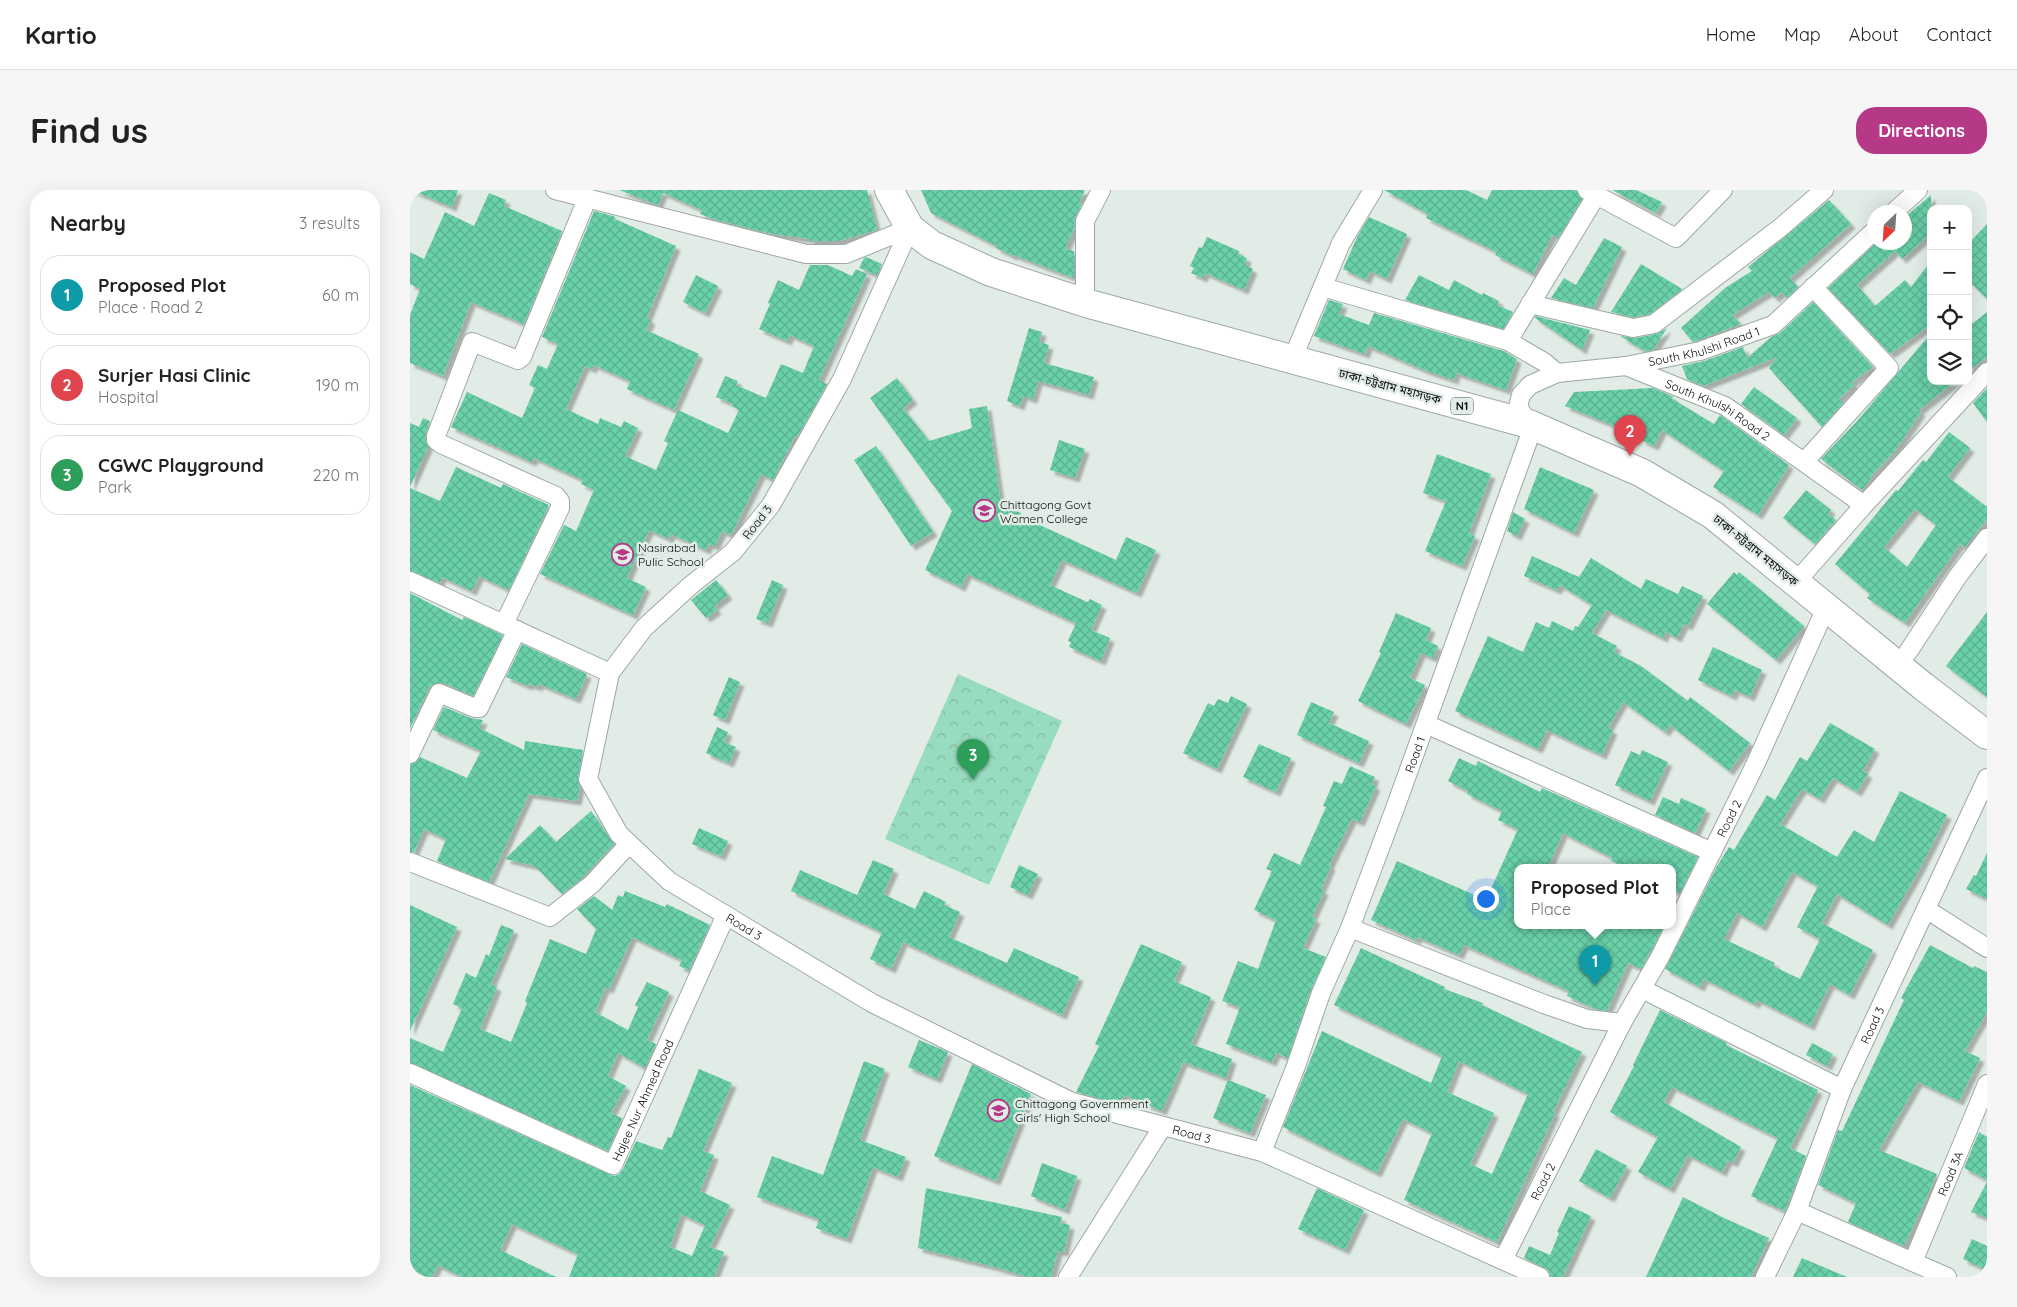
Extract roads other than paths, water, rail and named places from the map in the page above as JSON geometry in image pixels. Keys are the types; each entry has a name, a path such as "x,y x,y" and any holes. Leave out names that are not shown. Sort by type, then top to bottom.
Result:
{"highway":[{"name":"ঢাকা-চট্টগ্রাম মহাসড়ক","path":"889,190 910,228 932,245 991,272 1086,303 1523,416"},
{"name":"ঢাকা-চট্টগ্রাম মহাসড়ক","path":"905,190 914,209 924,221 964,246 1045,278 1297,348 1523,416 1599,441 1659,470 1701,494 1732,516 1800,578 1826,608 1987,735"},
{"name":"ঢাকা-চট্টগ্রাম মহাসড়ক","path":"1800,578 1908,652 1987,715"}],"street":[{"path":"555,190 806,254 846,254 910,228"},
{"path":"1085,290 1085,221 1101,190"},
{"path":"1297,348 1341,243 1373,190"},
{"path":"1508,341 1591,193 1676,238 1723,190"},
{"path":"1530,304 1633,328 1654,324 1780,228 1824,190"},
{"path":"1902,205 1918,190"},
{"path":"410,754 439,693 479,708 560,508 560,501 556,496 441,444 436,440 436,436 472,342 518,360 522,357 587,199"},
{"name":"Road 3","path":"910,228 842,379 771,505 733,552 690,585 644,628 610,673 588,779 619,834 669,881 872,1003 1072,1102 1262,1152 1540,1277"},
{"name":"South Khulshi Road 1","path":"1557,373 1626,366 1700,352 1773,324 1867,237"},
{"path":"1323,287 1508,341 1544,362 1557,373"},
{"path":"1805,461 1889,368 1813,288"},
{"name":"South Khulshi Road 2","path":"1626,366 1725,406 1805,461 1864,505"},
{"path":"1800,578 1864,505 1987,372"},
{"name":"Road 1","path":"1262,1152 1296,1066 1321,993 1350,928 1529,438 1523,416 1522,395 1530,385 1557,373"},
{"path":"1908,652 1958,576 1987,538"},
{"path":"410,581 610,673"},
{"name":"Road 2","path":"1676,925 1756,765 1826,608"},
{"path":"1426,724 1712,852"},
{"name":"Road 3","path":"1766,1277 1797,1211 1842,1089 1987,778"},
{"path":"410,862 550,917 592,884 629,844"},
{"path":"1926,909 1987,948"},
{"name":"Hajee Nur Ahmed Road","path":"410,1073 613,1165 726,915"},
{"path":"1350,928 1544,1004 1587,1019 1622,1023"},
{"name":"Road 2","path":"1503,1260 1622,1023 1674,929"},
{"path":"1642,989 1842,1089"},
{"name":"Road 3A","path":"1913,1262 1987,1084"},
{"path":"1068,1277 1163,1126"},
{"path":"1797,1211 1947,1277"}],"place":[{"name":"Surjer Hasi Clinic","path":"1630,456"},
{"name":"Chittagong Govt Women College","path":"984,511"},
{"name":"Nasirabad Pulic School","path":"622,554"},
{"name":"CGWC Playground","path":"973,780"},
{"name":"Proposed Plot","path":"1595,986"},
{"name":"Chittagong Government Girls' High School","path":"999,1110"}]}
